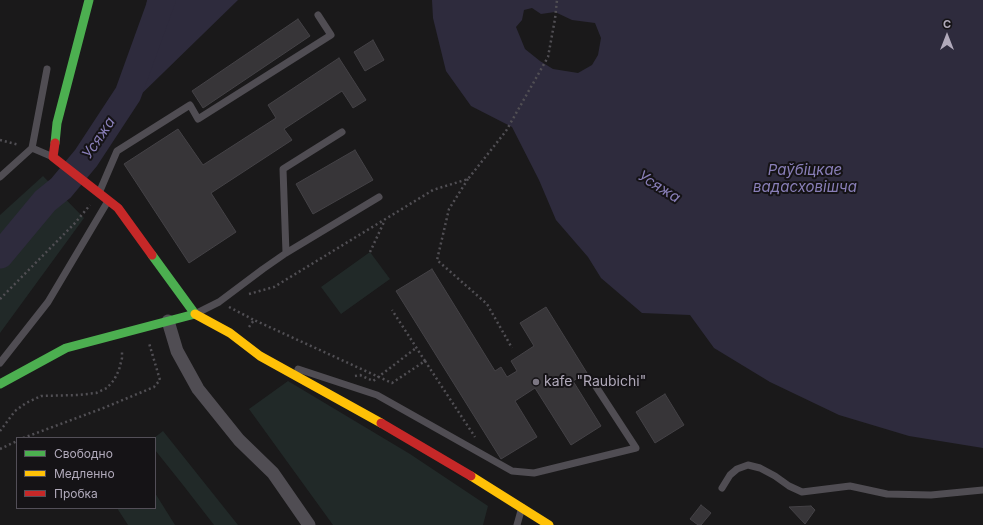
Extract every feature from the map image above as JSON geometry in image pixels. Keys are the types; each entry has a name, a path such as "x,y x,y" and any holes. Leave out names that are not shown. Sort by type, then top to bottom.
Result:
{"street":[{"path":"89,0 57,123 53,157 118,208 195,314 230,334 260,356 398,432 549,525"},
{"path":"0,384 66,348 195,314"},
{"path":"168,321 177,351 198,389 239,440 274,473 309,525"}],"lane":[{"path":"96,191 117,151 190,105 198,119 331,35 318,15"},
{"path":"0,177 32,148 47,69"},
{"path":"286,253 283,169 342,132"},
{"path":"32,148 53,157"},
{"path":"195,314 219,302 286,253 379,197"},
{"path":"0,363 48,302 108,201"},
{"path":"260,356 377,395 512,471 534,473 636,448 593,382"},
{"path":"722,488 730,475 737,469 748,465 760,468 789,486 802,492 850,486 887,494 931,495 983,490"},
{"path":"517,525 522,507"}],"path":[{"path":"512,348 487,304 436,260 449,209 468,178 506,131 548,57 557,0"},
{"path":"0,140 32,148"},
{"path":"247,295 274,287 433,190 468,178"},
{"path":"0,299 75,223 96,191"},
{"path":"370,252 385,220"},
{"path":"219,302 254,320 392,383 425,361"},
{"path":"392,310 477,440"},
{"path":"247,329 254,320"},
{"path":"26,437 106,407 154,387 160,380 149,343"},
{"path":"379,377 416,348"},
{"path":"0,431 15,411 26,403 41,396 96,393 106,388 114,380 119,370 122,350"},
{"path":"0,449 16,441"}],"shaded area":[{"path":"43,176 84,218 0,333 0,215"},
{"path":"370,252 390,279 341,314 321,287"},
{"path":"288,381 410,454 488,506 483,525 333,525 249,409"},
{"path":"163,431 238,525 214,525 156,451 155,437"},
{"path":"156,495 175,525 128,525 118,509 156,509"}],"water":[{"path":"147,0 238,0 127,108 138,70 139,46"},
{"name":"Раўбіцкае вадасховішча","path":"432,0 983,0 983,448 909,436 839,415 770,382 714,348 690,315 642,313 601,278 588,257 556,220 539,180 512,127 471,106 446,71 433,18","holes":["532,8 541,14 555,12 572,20 595,23 601,38 598,55 592,65 578,73 553,69 525,49 516,27 522,20 524,10"]}],"building":[{"path":"298,19 310,36 203,108 192,91"},
{"path":"373,40 384,60 365,71 354,52"},
{"path":"339,58 366,100 353,108 342,91 284,129 292,140 211,193 236,232 189,263 124,164 178,129 203,165 276,118 268,105"},
{"path":"355,150 373,180 313,214 296,184"},
{"path":"432,269 495,371 501,367 507,377 517,371 511,361 534,346 520,323 546,307 587,373 573,381 601,426 571,445 535,388 515,401 537,437 501,459 396,291"},
{"path":"665,394 684,425 655,443 636,412"},
{"path":"701,505 711,513 701,525 698,525 690,519"},
{"path":"811,506 815,510 805,524 789,507"}],"waterway":[{"name":"Усяжа","path":"0,255 45,201 61,188 86,158 128,94 162,0"}],"traffic: fast":[{"path":"55,143 57,123 89,0"},
{"path":"0,384 66,348 195,314 152,255"}],"traffic: slow":[{"path":"195,314 230,333 260,356 381,423"},
{"path":"471,476 549,525"}],"traffic: jam":[{"path":"55,143 53,157 118,208 152,255"},
{"path":"381,423 471,476"}],"place":[{"name":"kafe \"Raubichi\"","path":"536,382"}]}
